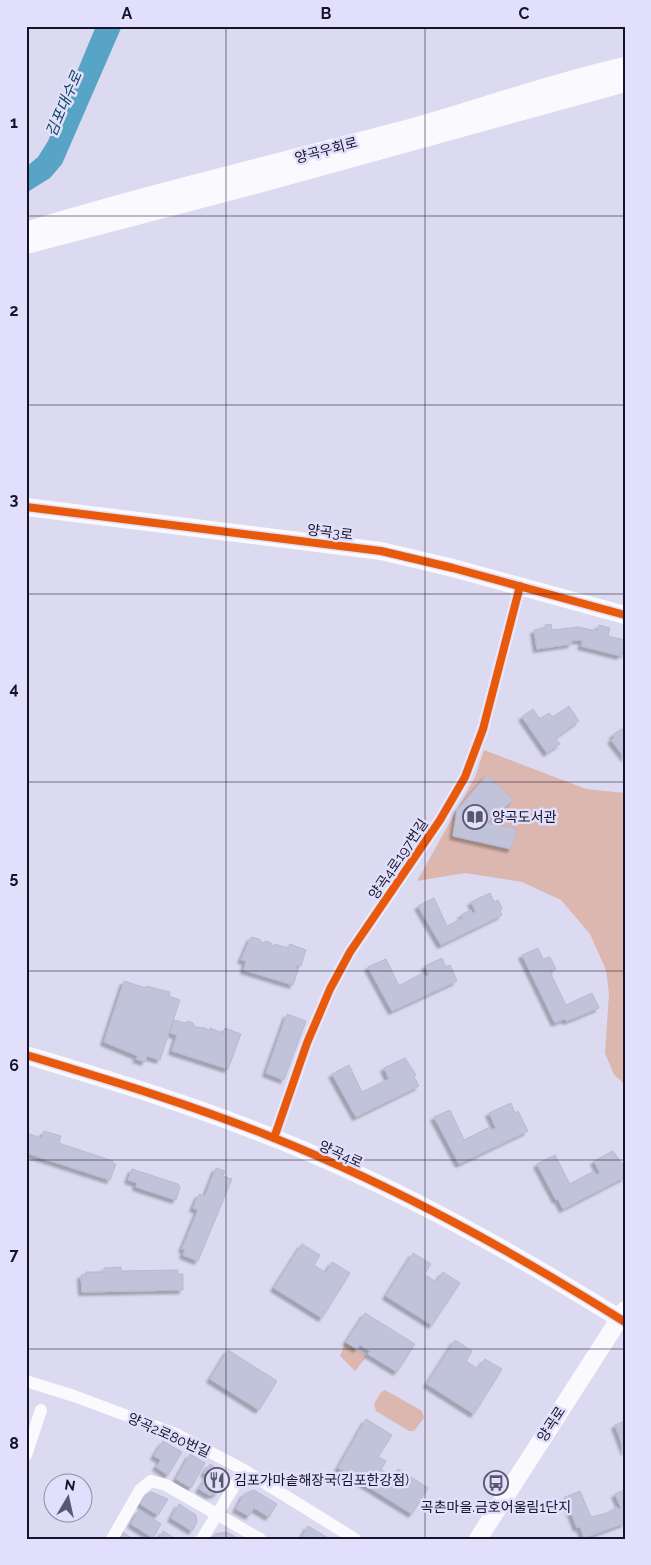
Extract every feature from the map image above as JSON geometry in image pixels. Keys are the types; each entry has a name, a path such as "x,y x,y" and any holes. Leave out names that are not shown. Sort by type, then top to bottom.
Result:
{"street":[{"name":"양곡우회로","path":"26,231 97,209 448,117 533,90 625,66"},
{"name":"양곡우회로","path":"26,245 264,183 625,83"},
{"name":"양곡3로","path":"26,507 381,551 625,615"},
{"name":"양곡4로197번길","path":"274,1138 307,1043 330,989 350,952 440,820 465,777 483,729 520,586"},
{"name":"양곡4로","path":"26,1055 178,1103 274,1138 444,1216 623,1317"},
{"name":"양곡로","path":"478,1539 623,1317"},
{"name":"양곡2로80번길","path":"26,1381 74,1396 176,1434 244,1470 355,1539"},
{"path":"26,1455 41,1410"},
{"path":"202,1539 244,1470"},
{"path":"112,1539 140,1490 151,1482 166,1485 260,1539"}],"shaded area":[{"path":"484,750 586,789 625,793 625,1084 614,1075 605,1053 609,994 606,970 590,934 561,900 522,882 465,873 417,881 475,777"},
{"path":"345,1343 367,1356 355,1371 340,1356"},
{"path":"385,1390 422,1411 424,1418 414,1431 409,1431 376,1411 374,1404 381,1392"}],"water":[{"name":"김포대수로","path":"96,26 122,26 62,164 50,178 26,193 26,167 38,157 48,141"}],"building":[{"path":"551,624 552,630 578,627 597,631 599,625 610,628 608,636 625,640 625,654 621,653 621,656 581,646 583,641 578,640 571,641 572,644 537,649 534,630 545,628 545,625"},
{"path":"569,706 579,721 555,738 560,744 547,753 522,717 533,709 540,719 549,713 553,717"},
{"path":"621,729 625,730 625,758 611,740 614,738 613,735"},
{"name":"양곡도서관","path":"487,775 513,800 487,823 517,829 511,849 453,836 457,810"},
{"path":"490,893 494,902 498,900 502,908 500,911 502,915 441,945 418,906 434,898 447,926 463,918 461,915 471,910 472,913 476,912 471,902"},
{"path":"251,937 259,939 263,943 266,941 271,943 274,947 275,944 288,948 290,944 306,950 301,966 297,965 296,969 298,970 293,985 244,970 246,961 241,960"},
{"path":"538,948 543,959 550,957 556,969 550,972 566,1005 592,993 599,1008 567,1021 564,1019 555,1023 522,955"},
{"path":"442,958 446,967 450,965 457,981 392,1011 368,967 386,959 399,986 423,973 425,977 429,975 425,966"},
{"path":"124,981 146,988 146,986 170,992 169,996 180,1000 160,1060 147,1056 145,1062 136,1059 138,1056 104,1042"},
{"path":"287,1014 306,1021 284,1080 266,1073"},
{"path":"174,1020 185,1023 188,1021 193,1023 195,1027 206,1028 209,1031 210,1028 223,1033 225,1028 241,1034 228,1069 172,1051 177,1035 170,1033"},
{"path":"405,1058 416,1075 414,1076 419,1086 356,1117 332,1074 349,1065 362,1092 389,1079 384,1068"},
{"path":"511,1103 515,1113 518,1111 528,1131 459,1164 434,1117 450,1110 464,1140 490,1127 492,1130 496,1128 489,1113"},
{"path":"44,1131 61,1136 59,1143 113,1161 112,1163 116,1164 110,1180 26,1153 26,1133 42,1138"},
{"path":"613,1151 625,1168 625,1177 563,1209 558,1199 556,1200 537,1164 555,1155 570,1184 594,1171 596,1175 600,1173 594,1161"},
{"path":"216,1168 225,1171 223,1176 232,1179 198,1261 183,1255 185,1250 182,1249 198,1210 193,1208 199,1194 205,1196"},
{"path":"132,1169 178,1184 180,1187 176,1200 136,1187 137,1183 128,1180"},
{"path":"302,1244 320,1255 314,1265 326,1273 332,1262 350,1273 322,1318 274,1288"},
{"path":"413,1253 431,1264 424,1274 436,1282 443,1272 460,1283 432,1325 386,1296"},
{"path":"121,1267 121,1271 178,1270 178,1274 183,1274 183,1290 82,1292 81,1275 85,1275 86,1272 104,1272 104,1268"},
{"path":"365,1313 415,1344 397,1372 368,1354 370,1351 360,1345 357,1349 346,1342"},
{"path":"455,1340 472,1351 466,1361 478,1369 485,1359 502,1369 474,1414 427,1384"},
{"path":"228,1350 277,1381 259,1410 210,1379"},
{"path":"366,1419 392,1435 378,1457 386,1461 381,1469 392,1478 398,1469 428,1488 412,1514 338,1468"},
{"path":"625,1421 625,1452 615,1425"},
{"path":"163,1441 182,1452 168,1475 156,1467 161,1460 154,1456"},
{"path":"190,1454 205,1463 191,1488 176,1479"},
{"path":"210,1464 222,1472 225,1479 216,1494 209,1495 199,1489 208,1476 204,1473"},
{"path":"254,1490 277,1504 269,1517 254,1508 249,1516 236,1509 244,1494"},
{"path":"624,1490 625,1523 584,1538 580,1527 577,1528 565,1497 580,1491 591,1517 607,1513 617,1507 618,1509 621,1508 615,1494"},
{"path":"151,1492 168,1499 158,1515 140,1504 146,1495"},
{"path":"179,1504 196,1515 197,1522 192,1531 171,1518"},
{"path":"139,1510 161,1524 153,1538 131,1524"},
{"path":"308,1526 330,1539 301,1539"},
{"path":"163,1531 176,1539 158,1539"},
{"path":"123,1532 133,1539 118,1539"},
{"path":"227,1532 239,1539 213,1539 215,1534"}],"cycle path":[{"path":"26,507 381,551 453,568 625,615"},
{"path":"274,1138 307,1043 330,989 350,952 440,820 465,777 483,729 520,586"},
{"path":"26,1055 182,1104 320,1157 454,1222 625,1322"}],"place":[{"name":"양곡도서관","path":"475,817"},
{"name":"김포가마솥해장국(김포한강점)","path":"217,1480"},
{"name":"곡촌마을.금호어울림1단지","path":"496,1483"}]}
